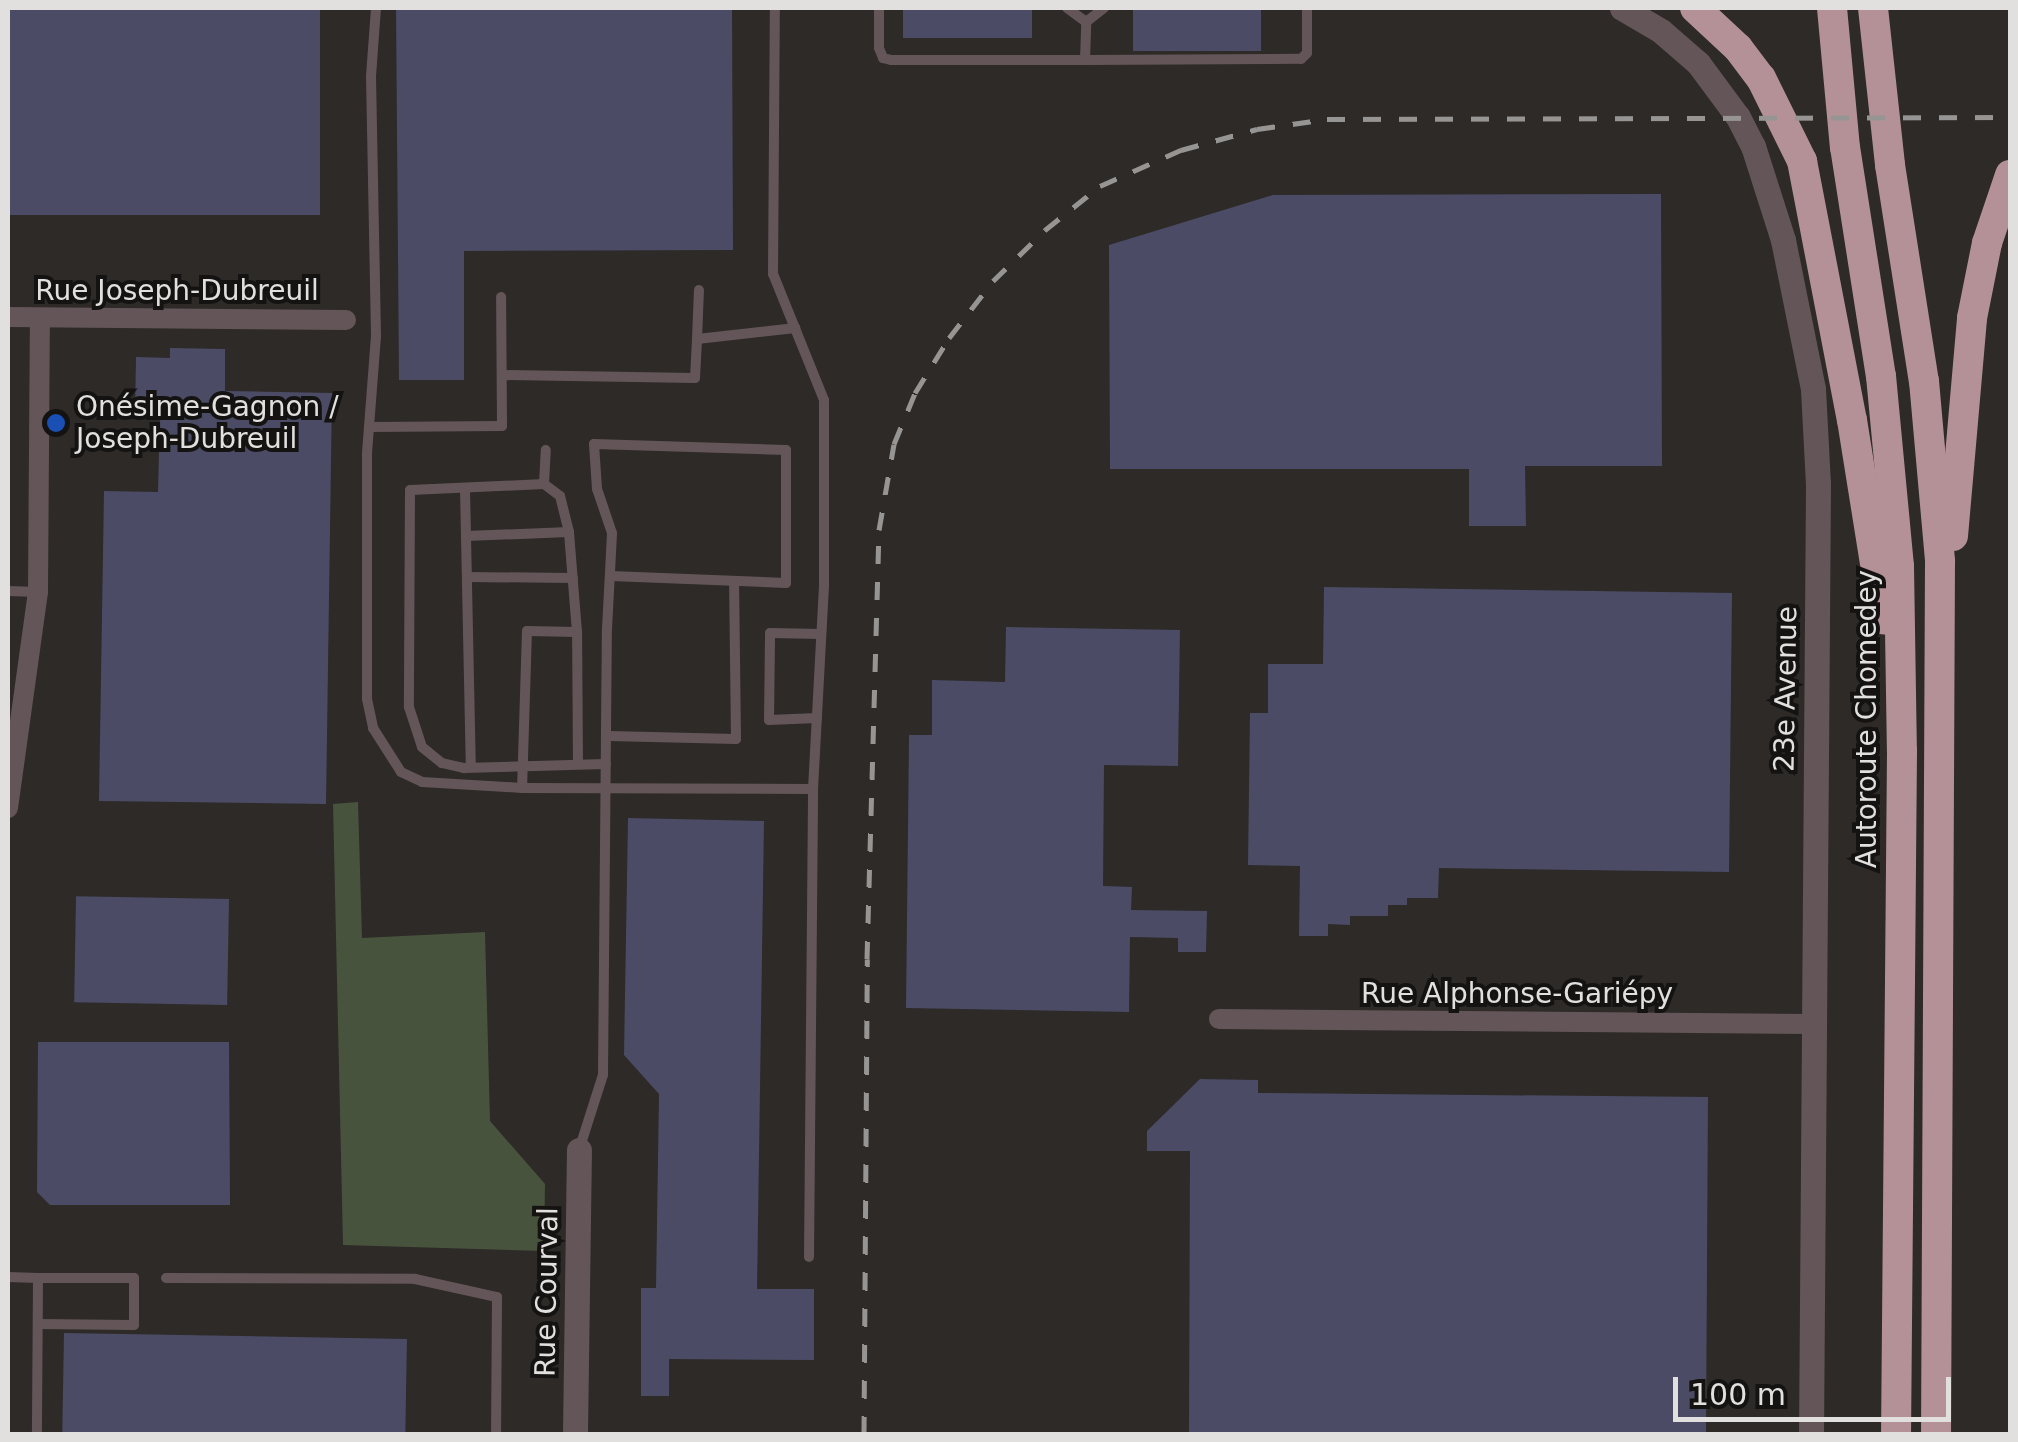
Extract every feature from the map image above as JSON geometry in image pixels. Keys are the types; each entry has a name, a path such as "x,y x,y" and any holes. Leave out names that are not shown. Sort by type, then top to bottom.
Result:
{"highway":[{"path":"1695,8 1731,40 1761,78 1788,126 1806,175 1857,448 1902,750"},
{"name":"Autoroute Chomedey","path":"1832,8 1845,147 1874,325 1894,488 1902,750 1896,1434"},
{"path":"1873,8 1888,151 1928,420 1940,562 1936,1434"},
{"path":"1942,664 1972,318 1987,243 2010,175"}],"street":[{"name":"23e Avenue","path":"1622,8 1660,31 1698,64 1738,117 1772,196 1813,389 1818,484 1811,1434"},
{"name":"Rue Joseph-Dubreuil","path":"8,317 346,320"},
{"path":"8,808 38,592 40,318"},
{"name":"Rue Alphonse-Gariépy","path":"1219,1019 1815,1024"},
{"name":"Rue Courval","path":"575,1434 579,1150"}],"lane":[{"path":"376,8 370,76 376,336 369,427 367,699 373,728 386,755 401,772 436,782 522,788 813,789"},
{"path":"775,8 773,274 824,400 822,634 813,789 809,1257"},
{"path":"879,8 879,48 883,58 890,60 1301,59 1307,53 1307,8"},
{"path":"1067,8 1086,22"},
{"path":"1086,22 1104,8"},
{"path":"1085,60 1086,22"},
{"path":"502,374 694,378 699,290"},
{"path":"369,427 502,426 501,297"},
{"path":"697,340 794,328"},
{"path":"579,1150 603,1075 607,628 612,533 597,489 594,444 786,450 786,583 611,576"},
{"path":"544,484 546,450"},
{"path":"578,764 578,632 569,532 560,496 544,484 410,490 409,707 422,747 442,763 471,767 606,764"},
{"path":"465,490 471,767"},
{"path":"466,536 569,532"},
{"path":"466,577 573,578"},
{"path":"609,736 736,740 734,581"},
{"path":"8,591 38,592"},
{"path":"522,788 527,631 578,632"},
{"path":"817,718 769,720 770,633 822,634"},
{"path":"436,782 442,763"},
{"path":"8,1277 134,1278 134,1325 38,1324"},
{"path":"37,1434 38,1278"},
{"path":"166,1278 415,1280 497,1297 496,1434"}],"green space":[{"path":"358,802 362,938 485,932 490,1121 545,1184 544,1251 343,1245 333,804"}],"building":[{"path":"8,8 320,8 320,215 8,215"},
{"path":"396,8 732,8 733,250 464,251 464,380 399,380"},
{"path":"903,8 1032,8 1032,38 903,38"},
{"path":"1133,8 1261,8 1261,51 1133,51"},
{"path":"1661,194 1662,466 1525,466 1526,526 1469,526 1469,469 1110,469 1109,245 1273,195"},
{"path":"170,348 225,349 225,391 332,393 326,804 99,801 104,491 158,492 160,412 135,412 136,357 170,358"},
{"path":"1324,587 1732,593 1729,872 1439,868 1438,898 1407,898 1407,905 1388,905 1388,916 1350,916 1350,925 1328,924 1328,936 1299,936 1300,866 1248,865 1250,713 1268,713 1268,664 1323,664"},
{"path":"1006,627 1180,630 1178,766 1104,765 1103,886 1132,887 1131,910 1207,911 1206,952 1178,952 1178,938 1130,937 1129,1012 906,1008 909,735 932,735 932,680 1005,682"},
{"path":"628,818 764,821 757,1289 814,1289 814,1360 669,1359 669,1396 641,1396 641,1288 656,1288 659,1094 624,1055"},
{"path":"76,896 229,899 227,1005 74,1002"},
{"path":"38,1042 229,1042 230,1205 50,1205 37,1192"},
{"path":"1200,1079 1258,1080 1258,1093 1708,1097 1706,1434 1189,1434 1190,1151 1147,1151 1147,1131"},
{"path":"64,1333 407,1339 405,1434 62,1434"}],"railway":[{"path":"864,1434 867,959 879,530 894,444 915,393 949,338 993,281 1045,230 1100,186 1181,150 1257,129 1327,119 2010,117"}],"place":[{"name":"Onésime-Gagnon / Joseph-Dubreuil","path":"56,423"}]}
